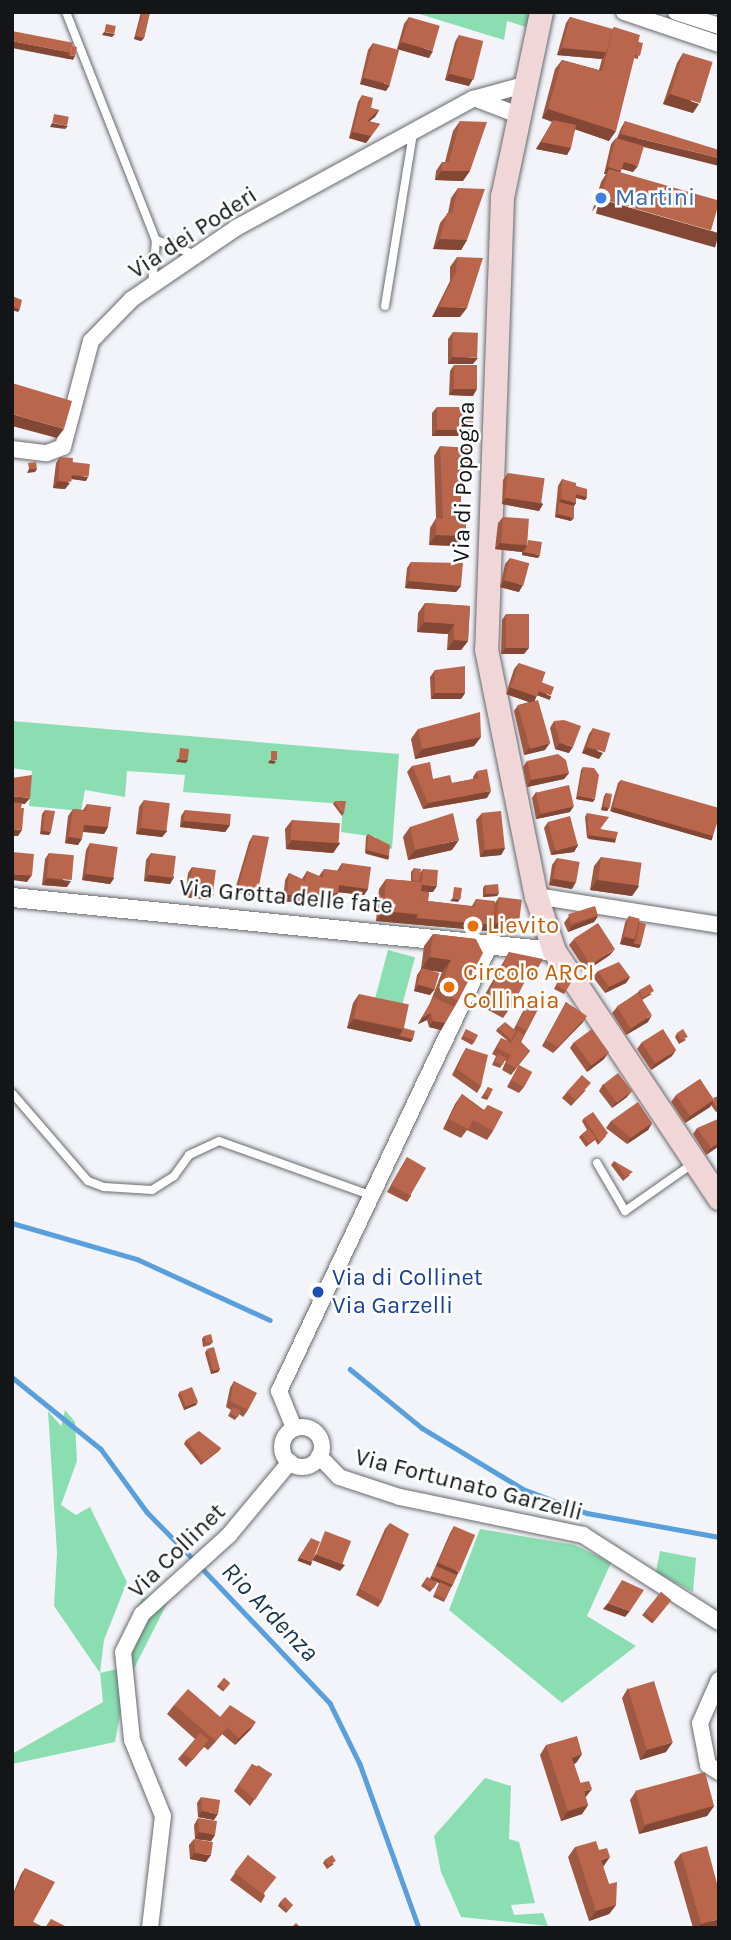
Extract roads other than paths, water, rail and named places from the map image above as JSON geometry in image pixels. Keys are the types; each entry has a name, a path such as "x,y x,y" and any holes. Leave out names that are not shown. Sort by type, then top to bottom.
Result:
{"main road":[{"name":"Via di Popogna","path":"541,12 515,114 502,197 484,637 536,896 554,951 719,1198"}],"street":[{"path":"624,12 719,44"},
{"path":"676,12 719,26"},
{"name":"Via dei Poderi","path":"12,449 47,453 63,447 91,341 152,285 196,255 460,104 524,85"},
{"path":"460,104 515,114"},
{"path":"536,896 719,925"},
{"name":"Via Grotta delle fate","path":"12,897 268,915 554,951"},
{"path":"294,1428 279,1391 491,943"},
{"path":"294,1428 317,1434 319,1456 309,1465 290,1462 282,1447 294,1428"},
{"name":"Via Fortunato Garzelli","path":"319,1456 339,1477 400,1497 583,1535 719,1622"},
{"name":"Via Collinet","path":"150,1928 163,1815 132,1741 123,1652 142,1614 229,1535 290,1462"},
{"path":"719,1680 699,1723 708,1765 719,1772"}],"lane":[{"path":"66,12 156,240 152,285"},
{"path":"385,306 425,126"},
{"path":"156,240 196,255"},
{"path":"12,1093 88,1181 104,1188 152,1190 196,1150 219,1141 373,1196"},
{"path":"597,1163 625,1211 695,1162"}],"waterway":[{"path":"12,1223 137,1259 270,1320"},
{"path":"350,1369 422,1428 523,1489 587,1513 719,1537"},
{"name":"Rio Ardenza","path":"12,1377 101,1449 147,1512 195,1561"},
{"name":"Rio Ardenza","path":"201,1567 330,1703 360,1764 419,1928"}],"place":[{"name":"Martini","path":"601,198"},
{"name":"Lievito","path":"473,926"},
{"name":"Circolo ARCI Collinaia","path":"449,987"},
{"name":"Via di Collinet Via Garzelli","path":"318,1292"}]}
